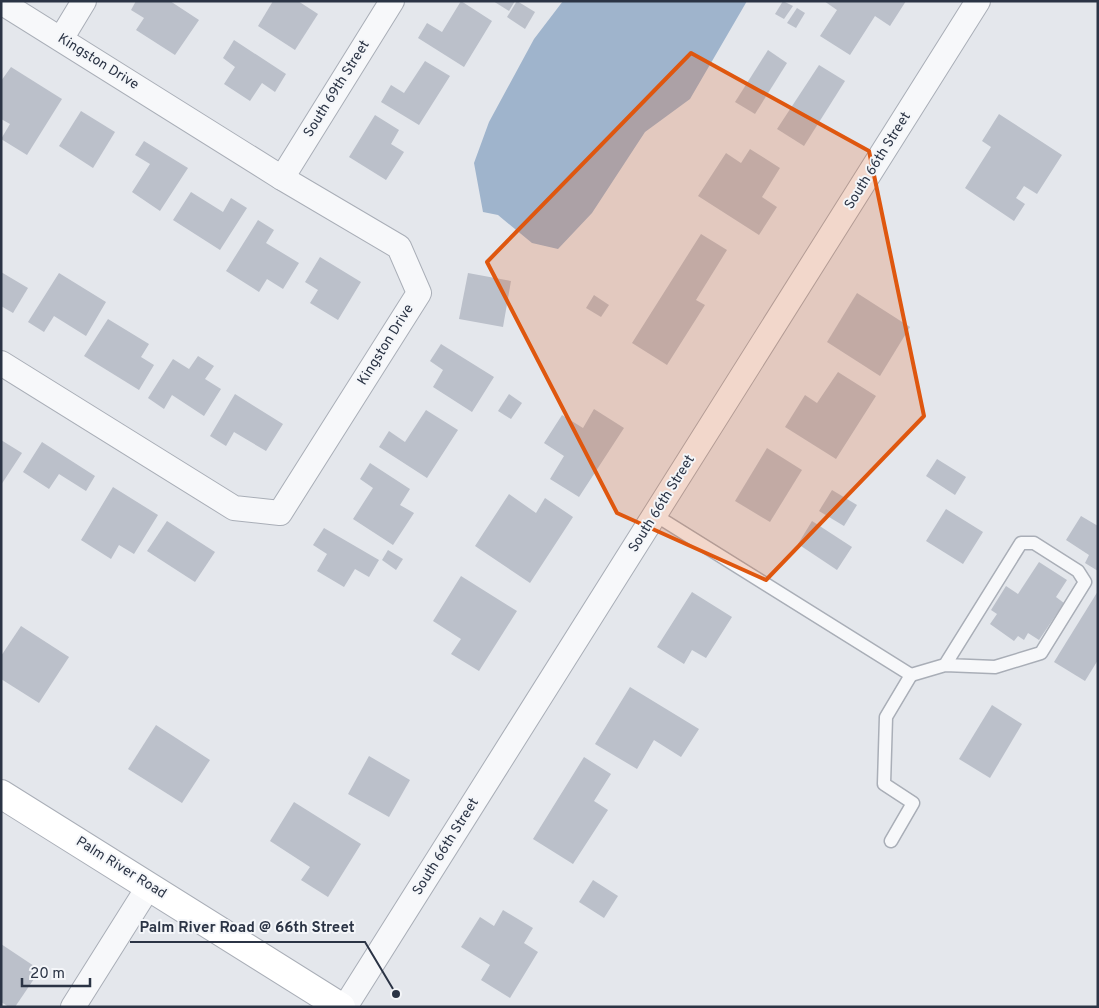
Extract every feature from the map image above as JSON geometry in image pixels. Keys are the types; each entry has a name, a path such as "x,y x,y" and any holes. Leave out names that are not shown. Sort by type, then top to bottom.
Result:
{"street":[{"path":"61,39 84,1"},
{"name":"South 69th Street","path":"282,178 392,1"},
{"name":"South 66th Street","path":"343,1007 978,1"},
{"name":"Kingston Drive","path":"1,2 282,178 399,247 418,293 280,513 234,508 1,363"},
{"name":"Palm River Road","path":"1,794 343,1007"},
{"path":"73,1007 149,886"}],"lane":[{"path":"655,515 911,675"},
{"path":"891,841 914,803 884,784 886,716 911,675 945,665 995,667 1041,653 1085,582 1078,571 1034,543 1021,543 945,665"}],"highlighted area":[{"path":"691,53 869,151 924,416 766,580 617,513 487,262"}],"water":[{"path":"563,1 747,1 690,99 645,132 592,213 558,249 532,243 498,215 483,212 474,163 489,122 534,39"}],"building":[{"path":"136,1 170,1 199,20 175,55 136,30 144,18 131,10"},
{"path":"273,1 298,1 318,14 295,50 258,26"},
{"path":"461,1 492,21 464,67 418,38 427,23 442,32"},
{"path":"493,1 515,1 509,11"},
{"path":"517,1 535,12 525,29 507,17"},
{"path":"783,1 793,6 784,19 775,14"},
{"path":"824,1 906,1 890,26 875,16 850,55 820,36 837,10"},
{"path":"797,8 805,13 796,28 787,23"},
{"path":"234,40 286,74 275,92 262,83 250,101 224,84 235,67 223,58"},
{"path":"768,50 787,63 755,114 735,102"},
{"path":"425,61 450,76 419,125 381,102 391,85 404,93"},
{"path":"819,65 845,81 804,146 777,129"},
{"path":"11,67 62,99 27,155 1,139 10,124 1,119 1,81"},
{"path":"81,111 115,132 93,168 59,146"},
{"path":"999,114 1062,155 1037,194 1024,186 1016,198 1025,204 1014,221 965,188 991,147 982,141"},
{"path":"375,115 399,130 391,144 404,152 386,180 349,157"},
{"path":"144,141 188,168 160,211 132,192 150,164 135,155"},
{"path":"750,149 780,168 762,197 777,207 759,235 698,196 726,153 741,163"},
{"path":"191,192 223,212 231,198 247,208 220,250 173,220"},
{"path":"258,220 274,230 266,243 299,263 283,289 267,279 259,292 226,271"},
{"path":"701,234 727,250 696,300 705,305 667,365 632,343"},
{"path":"320,257 361,282 338,320 310,303 318,290 305,282"},
{"path":"1,272 28,288 13,313 1,306"},
{"path":"59,273 106,302 86,336 54,316 44,332 28,322"},
{"path":"468,273 511,281 503,327 459,319"},
{"path":"857,293 910,327 880,376 827,342"},
{"path":"594,295 609,305 601,317 586,308"},
{"path":"108,319 149,344 141,357 154,365 139,390 84,356"},
{"path":"441,344 494,377 472,412 433,387 443,370 430,361"},
{"path":"198,356 214,366 205,379 221,389 204,416 172,395 164,409 148,398 173,359 189,369"},
{"path":"838,372 876,396 836,459 785,427 805,395 817,403"},
{"path":"235,394 283,424 266,451 234,432 226,446 210,436"},
{"path":"509,394 522,403 511,419 498,411"},
{"path":"594,409 624,428 579,497 550,479 564,456 544,443 562,415 583,428"},
{"path":"426,410 458,430 427,478 379,447 389,431 405,442"},
{"path":"1,440 22,453 1,485"},
{"path":"42,442 95,476 86,491 59,474 49,489 23,472"},
{"path":"767,448 802,470 770,522 735,501"},
{"path":"937,459 966,477 955,495 926,476"},
{"path":"370,463 410,489 400,505 414,513 393,545 353,519 373,488 360,479"},
{"path":"113,487 158,515 134,554 119,545 111,559 81,540"},
{"path":"832,490 857,505 844,526 819,511"},
{"path":"509,494 536,513 545,498 573,517 530,583 475,546"},
{"path":"946,509 983,532 963,564 926,541"},
{"path":"1081,516 1098,526 1098,571 1085,563 1089,555 1066,540"},
{"path":"167,521 215,552 195,582 147,551"},
{"path":"812,521 852,547 837,570 798,544"},
{"path":"324,528 379,560 369,577 355,569 344,587 317,571 327,554 313,545"},
{"path":"388,550 403,559 396,570 382,560"},
{"path":"1039,562 1067,580 1056,597 1064,603 1039,640 1028,633 1024,640 1018,636 1014,641 990,624 997,614 991,610 1006,586 1018,594"},
{"path":"461,576 517,611 479,671 451,654 461,639 433,621"},
{"path":"1098,591 1098,660 1085,681 1054,662"},
{"path":"692,592 732,617 706,658 692,650 684,664 657,647"},
{"path":"21,626 69,657 39,703 1,679 1,656"},
{"path":"630,687 699,729 681,757 654,740 637,769 595,744"},
{"path":"992,705 1022,724 990,778 959,759"},
{"path":"156,725 210,760 182,803 128,769"},
{"path":"369,756 410,780 389,817 348,794"},
{"path":"584,757 611,774 594,801 608,810 573,864 533,839"},
{"path":"294,802 361,844 328,897 301,880 310,867 270,841"},
{"path":"593,880 618,896 604,918 579,902"},
{"path":"503,910 533,928 524,943 538,952 510,998 481,980 490,965 461,947 480,917 494,926"},
{"path":"1,944 40,970 15,1007 9,1007 1,1002"}],"place":[{"name":"Palm River Road @ 66th Street","path":"396,994"}]}
